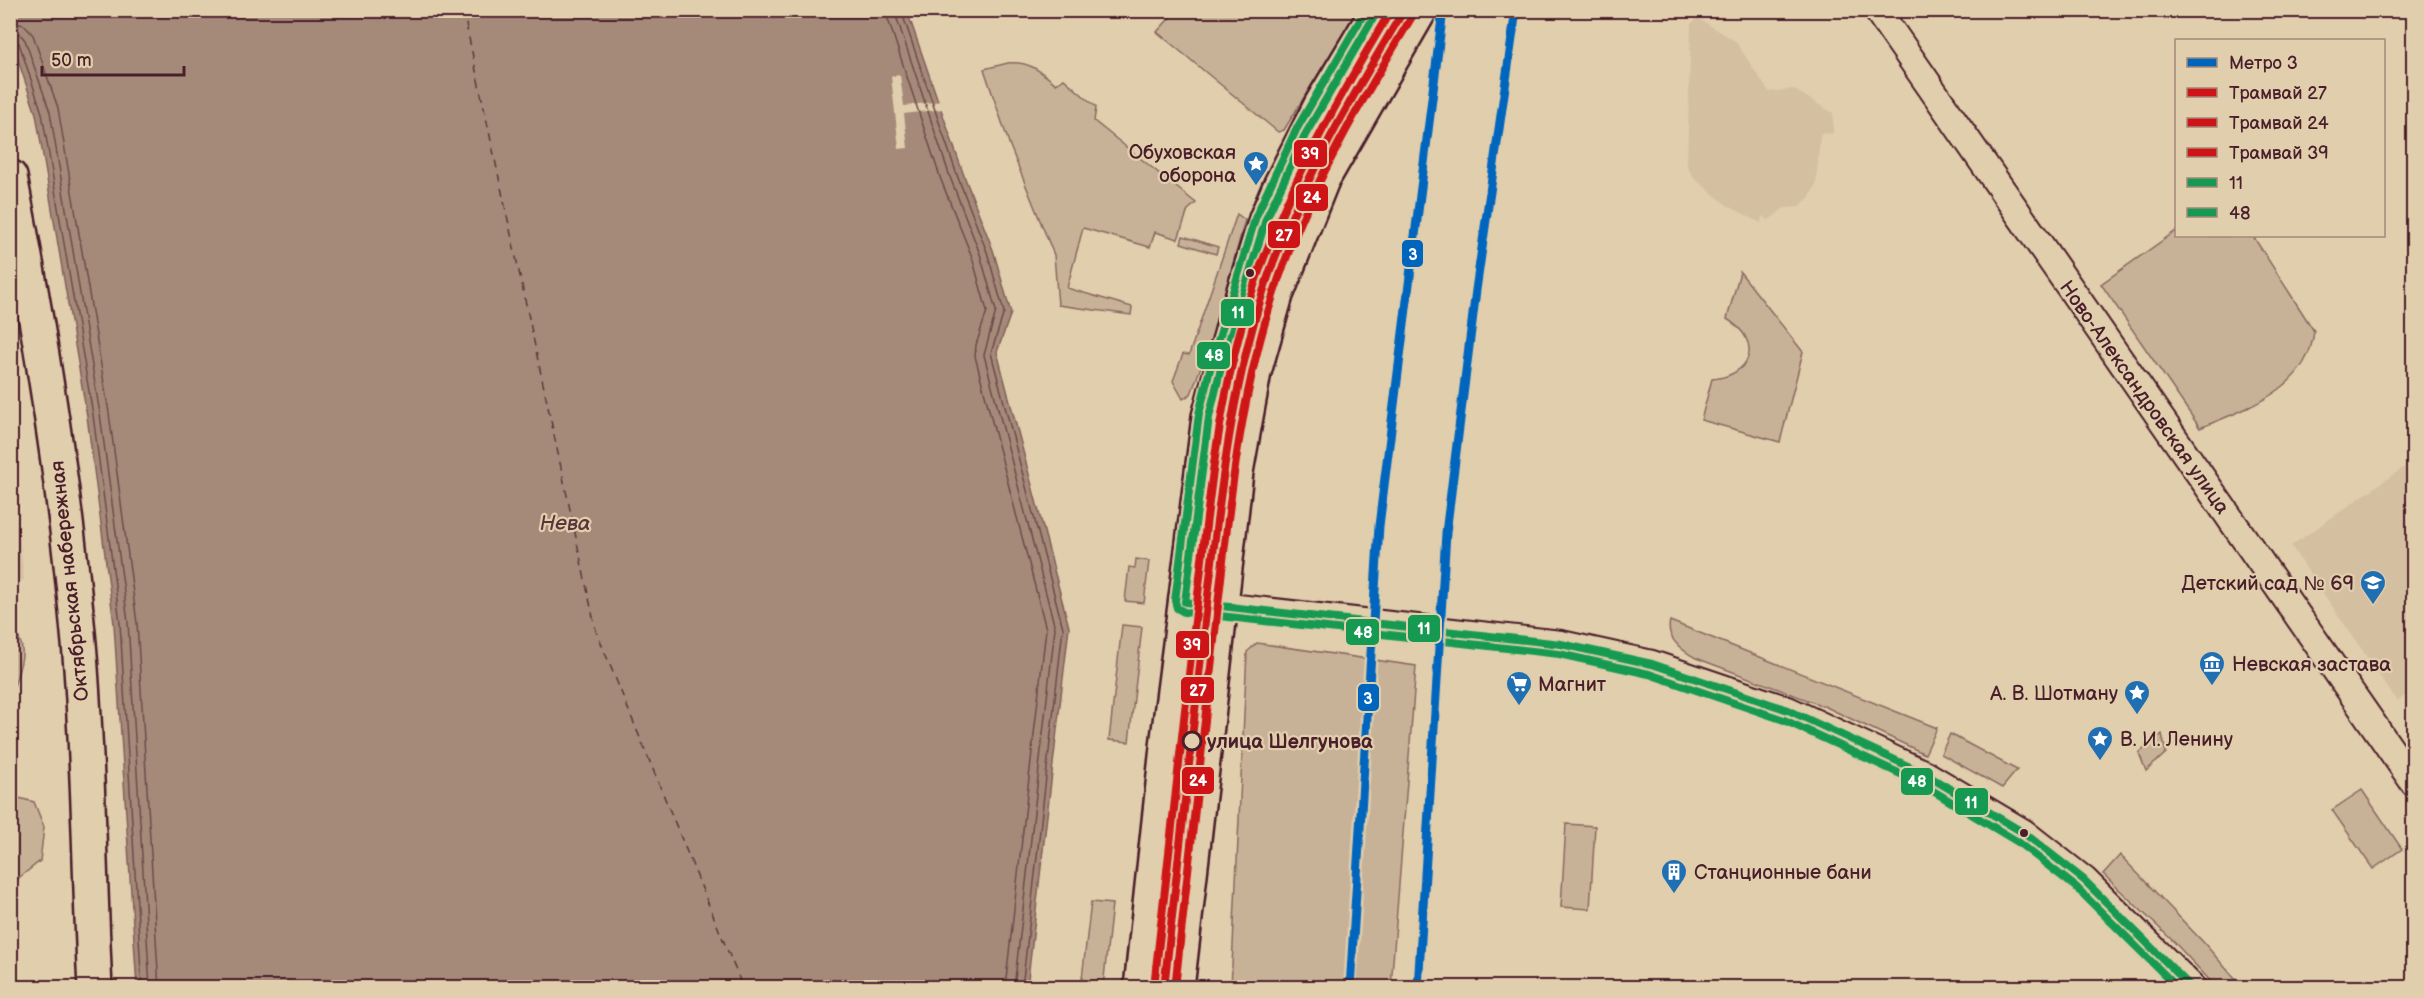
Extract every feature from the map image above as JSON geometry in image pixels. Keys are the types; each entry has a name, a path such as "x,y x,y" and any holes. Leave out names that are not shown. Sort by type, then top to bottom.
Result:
{"main road":[{"path":"1141,987 1185,602 1209,417 1222,364 1266,219 1300,145 1378,10"},
{"path":"1177,987 1243,424 1276,295 1305,217 1331,161 1420,10"},
{"name":"Октябрьская набережная","path":"10,177 53,439 77,621 87,760 95,987"},
{"name":"Октябрьская набережная","path":"10,297 44,521 58,650 75,987"}],"street":[{"name":"Ново-Александровская улица","path":"1877,10 2414,783"},
{"path":"1185,602 1561,644 1652,664 1788,710 1923,773 2024,833 2085,880 2193,987"}],"shaded area":[{"path":"1176,11 1357,11 1284,130 1278,132 1157,32"},
{"path":"1698,18 1735,41 1769,92 1793,89 1833,113 1833,133 1820,134 1816,184 1809,198 1798,207 1784,208 1769,220 1762,216 1761,223 1727,205 1694,178 1687,166 1691,24"},
{"path":"1008,63 1029,65 1056,84 1064,79 1096,107 1094,121 1196,203 1188,210 1178,239 1155,232 1150,247 1083,228 1067,288 1132,307 1131,315 1058,305 1054,255 1010,146 984,69"},
{"path":"1237,214 1245,220 1217,322 1191,394 1183,399 1173,381 1183,354 1189,355"},
{"path":"2175,232 2175,237 2254,237 2314,331 2309,351 2300,368 2288,382 2272,394 2237,413 2200,428 2101,284"},
{"path":"1183,236 1218,247 1216,254 1181,243"},
{"path":"1740,272 1803,352 1780,442 1701,420 1712,379 1737,371 1748,356 1749,347 1746,337 1727,319"},
{"name":"Детский сад № 69","path":"2413,461 2413,691 2397,701 2291,546"},
{"path":"11,465 24,580 10,581"},
{"path":"1136,559 1149,561 1144,603 1125,601 1129,567 1135,568"},
{"path":"1670,621 1937,728 1925,754 1826,707 1696,658 1676,644 1670,633"},
{"path":"1122,625 1142,627 1129,742 1109,740"},
{"path":"10,627 22,648 19,670 14,686 11,687"},
{"path":"1257,643 1416,666 1391,987 1231,987 1247,652"},
{"path":"1950,734 2017,770 2002,788 1941,754"},
{"path":"2162,734 2166,753 2146,771 2139,753"},
{"path":"2362,790 2402,849 2373,869 2332,810"},
{"path":"11,796 34,802 44,827 40,861 11,884"},
{"path":"1566,824 1595,826 1590,909 1561,907"},
{"path":"2120,855 2204,943 2242,987 2216,987 2174,942 2103,874"},
{"path":"1091,902 1112,904 1103,987 1081,987"}],"water":[{"name":"Нева","path":"10,11 907,11 963,173 993,250 1011,313 997,352 1069,627 1027,987 137,987 114,624 87,416 36,114 11,39"}],"pier":[{"path":"900,75 904,106 941,101 943,109 904,114 908,148 899,149 891,76"}],"ferry route":[{"path":"463,10 596,631 743,988"}],"metro line":[{"name":"3","path":"1350,988 1379,526 1443,10"},
{"name":"3","path":"1418,988 1446,533 1476,290 1516,10"}],"tram line":[{"name":"39","path":"1154,987 1208,505 1235,352 1258,274 1290,195 1348,83 1391,10"},
{"name":"27","path":"1164,988 1215,533 1235,402 1245,359 1269,274 1297,205 1348,106 1404,10"},
{"name":"24","path":"1175,988 1231,492 1245,405 1255,362 1279,278 1306,210 1357,111 1413,15"}],"transit line":[{"name":"48","path":"1366,10 1296,130 1256,216 1212,361 1199,414 1175,601 1177,608 1184,612 1559,654 1649,674 1784,720 1918,782 2018,842 2077,888 2178,988"},
{"name":"11","path":"1378,10 1305,135 1266,219 1222,364 1209,417 1185,602 1561,644 1652,664 1788,710 1923,773 2024,833 2084,880 2192,988"}],"place":[{"name":"Обуховская оборона","path":"1256,187"},
{"name":"Детский сад № 69","path":"2373,606"},
{"name":"Невская застава","path":"2212,687"},
{"name":"Магнит","path":"1519,707"},
{"name":"А. В. Шотману","path":"2137,716"},
{"name":"улица Шелгунова","path":"1192,741"},
{"name":"В. И. Ленину","path":"2100,762"},
{"name":"Станционные бани","path":"1674,895"}]}
